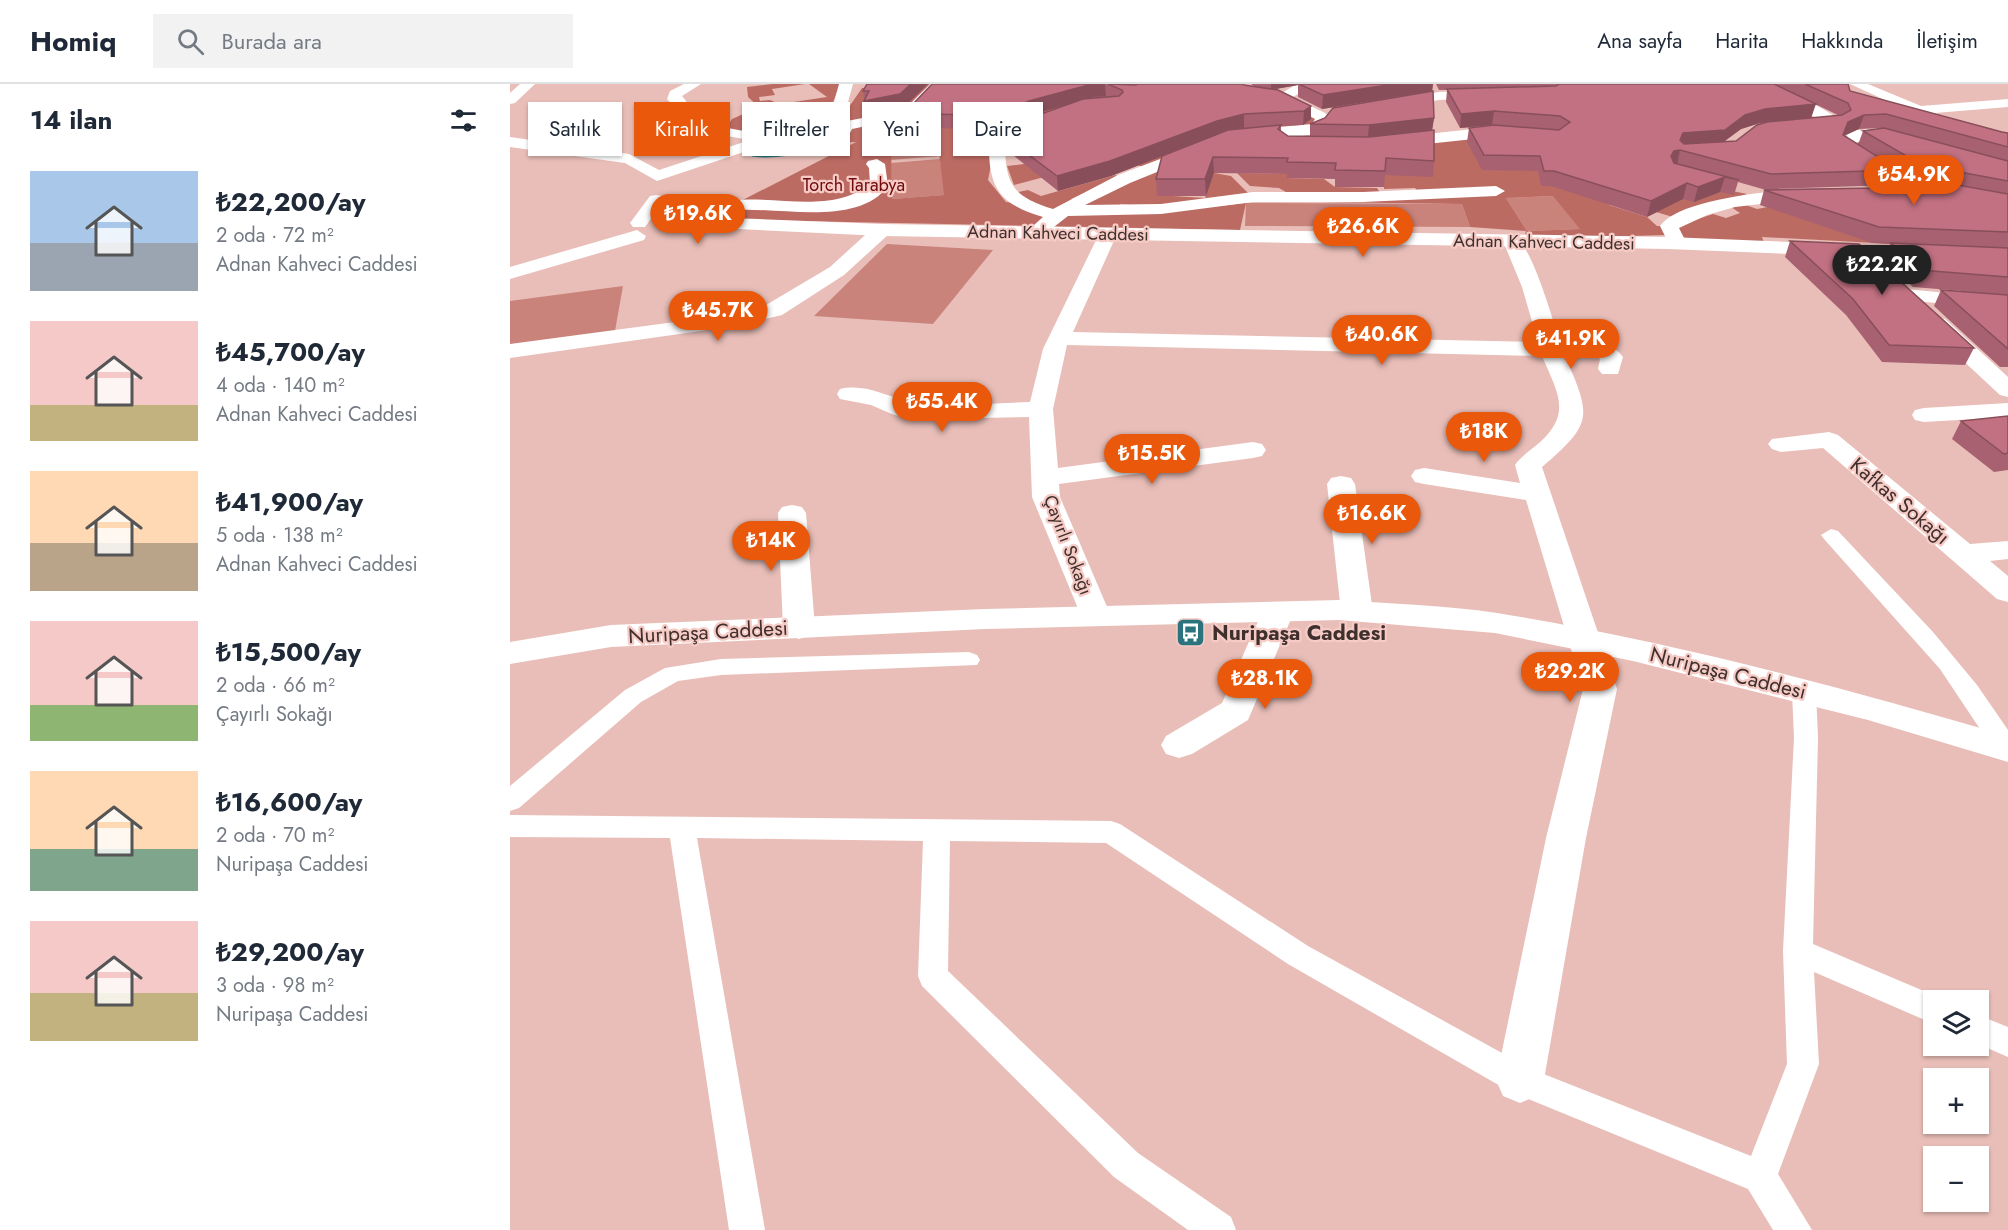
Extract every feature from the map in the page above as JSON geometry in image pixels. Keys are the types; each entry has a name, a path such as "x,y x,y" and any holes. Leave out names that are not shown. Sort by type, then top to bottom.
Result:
{"street":[{"path":"510,99 528,84"},
{"path":"694,84 675,94 674,99 687,111 681,121 685,125 742,135"},
{"path":"841,102 846,84"},
{"path":"850,124 909,113 938,84"},
{"path":"1308,84 1277,96 1321,116 1343,112"},
{"path":"1755,84 1800,102 1859,136"},
{"path":"1857,84 1949,124 2008,142"},
{"path":"1951,91 1976,105 2008,110"},
{"path":"1376,107 1439,96 1509,94"},
{"path":"1918,110 2008,104"},
{"path":"1056,114 1011,129 997,138 996,158 1002,184 1008,195 1022,206 1058,213 1161,209 1253,197 1496,191"},
{"path":"1034,233 1058,213 1095,192 1209,146 1244,135 1306,130 1320,124 1324,117 1321,116"},
{"path":"1808,124 1837,122"},
{"path":"1377,144 1492,132 1533,134"},
{"path":"1858,194 1899,193 1915,187 1848,149 1849,141 1859,136 1880,135 1918,146"},
{"path":"510,142 629,159 657,176 742,148"},
{"path":"1209,146 1316,143"},
{"path":"510,273 736,206 822,206 860,198 879,186 877,164 874,164"},
{"path":"657,176 657,228"},
{"path":"1724,184 1764,195"},
{"path":"1678,244 1669,226 1700,210 1764,195 1823,194"},
{"path":"656,200 657,228"},
{"name":"Adnan Kahveci Caddesi","path":"657,228 719,225 1678,244 2008,257"},
{"path":"510,351 736,320 774,310 837,271 882,230"},
{"name":"Çayırlı Sokağı","path":"1095,616 1046,497 1041,409 1059,338 1108,234"},
{"path":"1512,241 1532,288 1551,349 1571,398 1574,417 1564,436 1528,465 1600,689 1566,838 1520,1080"},
{"path":"1858,250 2008,390"},
{"path":"1906,295 2008,305"},
{"path":"1059,338 1600,349 1612,357 1610,369"},
{"path":"849,394 878,399 894,408 924,412 1041,409"},
{"path":"1924,415 2008,410"},
{"name":"Kafkas Sokağı","path":"1781,444 1829,440 2008,592"},
{"path":"1045,478 1253,450"},
{"path":"1424,476 1537,494"},
{"path":"1341,484 1357,612"},
{"path":"792,513 799,628"},
{"path":"1964,554 2008,550"},
{"path":"1179,745 1236,711 1278,612"},
{"name":"Nuripaşa Caddesi","path":"510,653 611,636 1095,616 1357,612 1495,623 1633,650 1804,692 2008,749"}],"lane":[{"path":"1831,536 1946,658 1975,696 2008,749"},
{"path":"510,801 633,696 673,674 721,667 969,660"},
{"path":"1760,1177 1803,1064 1798,951 1806,738 1804,692"},
{"path":"510,826 1111,832 1298,955 1520,1080 1760,1177 1794,1230"},
{"path":"681,828 747,1230"},
{"path":"937,830 933,976 1126,1165 1218,1230"},
{"path":"1798,951 1923,1005"},
{"path":"1989,1034 2008,1042"}],"shaded area":[{"path":"891,156 940,156 891,160"},
{"path":"940,159 945,195 892,199 891,163"},
{"path":"1554,196 1581,229 1527,231 1506,198"},
{"path":"1246,203 1462,204 1470,227 1245,226"},
{"path":"887,244 993,250 933,324 814,316"},
{"path":"623,286 615,331 510,346 510,301"}],"green space":[{"path":"805,84 772,89 775,95 759,97 760,101 775,102 754,102 748,97 747,87"},
{"path":"809,84 840,84 833,102 793,102 827,97"},
{"name":"Torch Tarabya","path":"924,84 1227,84 1296,100 1319,110 1325,117 1315,126 1157,195 1205,198 1214,173 1231,176 1249,194 1152,207 1120,204 1122,211 1164,212 1246,203 1240,230 699,219 672,210 674,199 733,205 829,156 850,156 850,145 856,142 850,142 850,106 862,88"},
{"path":"742,115 742,133 730,131 732,119"},
{"path":"1461,135 1747,194 1729,200 1695,220 1713,214 1726,218 1740,213 1731,207 1743,204 1757,209 1773,206 1775,210 1908,183 1888,168 1898,166 1900,157 1887,163 1857,145 1858,140 1971,164 1951,247 1762,237 1765,245 1725,244 1666,235 1524,239 1526,231 1470,227 1462,204 1323,202 1291,195 1279,188 1250,186 1237,173 1287,174 1287,178 1324,179 1335,187 1377,188 1381,194 1422,197 1415,188 1384,189 1384,170 1325,168","holes":["1643,179 1656,212 1673,217 1670,226 1657,226 1647,217 1609,205","1553,196 1580,229 1527,231 1506,198"]},
{"path":"1024,164 1086,166 1014,185 1007,166"}],"building":[{"path":"867,84 911,84 900,94 864,101 869,91 863,91"},
{"path":"932,84 1092,84 1027,102 953,102 953,115 941,114 941,102 915,102"},
{"path":"1108,84 1243,84 1278,90 1311,106 1304,111 1244,114 1217,121 1110,161 1057,176 1030,156 1043,156 1043,113 1083,99 1119,96 1122,90"},
{"path":"1299,84 1394,84 1323,95"},
{"path":"1559,84 1774,84 1816,104 1765,109 1745,115 1725,130 1683,133 1680,140 1684,144 1736,141 1757,125 1767,122 1842,115 1851,110 1848,103 1805,84 1848,84 1850,91 2008,133 2008,147 1886,114 1864,115 1848,122 1843,135 1899,170 1771,174 1680,150 1674,151 1671,156 1674,163 1739,180 1725,177 1698,187 1687,183 1651,201 1554,171 1544,171 1540,156 1484,155 1469,128 1494,125 1559,130 1570,122 1560,116 1494,111 1461,114 1447,89 1556,86"},
{"path":"1433,91 1434,118 1369,125 1310,124 1325,118 1333,108"},
{"path":"1281,125 1278,129 1288,136 1369,137 1434,130 1434,161 1386,158 1385,171 1335,170 1336,163 1287,162 1288,158 1213,157 1205,179 1156,179 1162,156 1228,130"},
{"path":"1884,128 2008,161 2008,181 1922,165 1863,131"},
{"path":"1924,179 2008,194 2008,232 1879,227 1764,190 1873,188 1913,183"},
{"path":"1790,241 1859,244 1974,348 1889,345 1853,299"},
{"path":"1891,243 2008,248 2008,277 1920,270"},
{"path":"1941,290 2008,295 2008,349"},
{"path":"2008,416 2008,453 2004,454 1961,421"}],"place":[{"name":"Nuripaşa Caddesi","path":"1191,633"}]}
